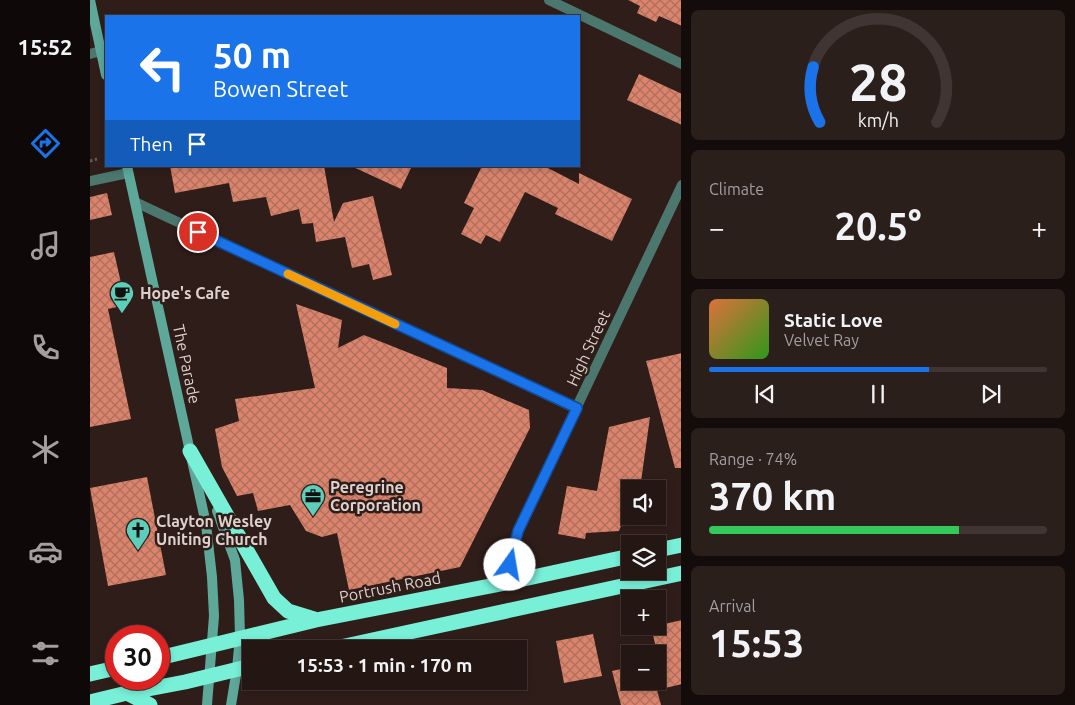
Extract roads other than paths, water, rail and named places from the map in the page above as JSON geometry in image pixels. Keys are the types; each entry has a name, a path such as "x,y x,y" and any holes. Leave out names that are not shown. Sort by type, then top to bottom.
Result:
{"highway":[{"path":"190,451 274,598 288,611 316,620"},
{"path":"666,548 681,545"},
{"name":"Portrush Road","path":"170,655 316,620 621,558"},
{"path":"371,640 681,573"},
{"path":"510,582 516,608"},
{"path":"90,702 242,668"},
{"path":"90,674 105,671"},
{"path":"127,693 150,705"}],"main road":[{"path":"90,0 105,70"},
{"name":"The Parade","path":"127,170 206,524 214,616 211,676 207,705"},
{"name":"The Parade","path":"190,451 224,527 235,560 242,652"},
{"name":"The Parade","path":"231,705 242,674"}],"street":[{"path":"549,0 580,15"},
{"path":"580,15 681,64"},
{"path":"90,54 101,51"},
{"path":"90,181 127,170"},
{"name":"High Street","path":"510,582 511,559 518,531 681,185"},
{"path":"135,202 577,408"}],"place":[{"name":"Hope's Cafe","path":"122,314"},
{"name":"Peregrine Corporation","path":"313,517"},
{"name":"Clayton Wesley Uniting Church","path":"138,551"}]}
